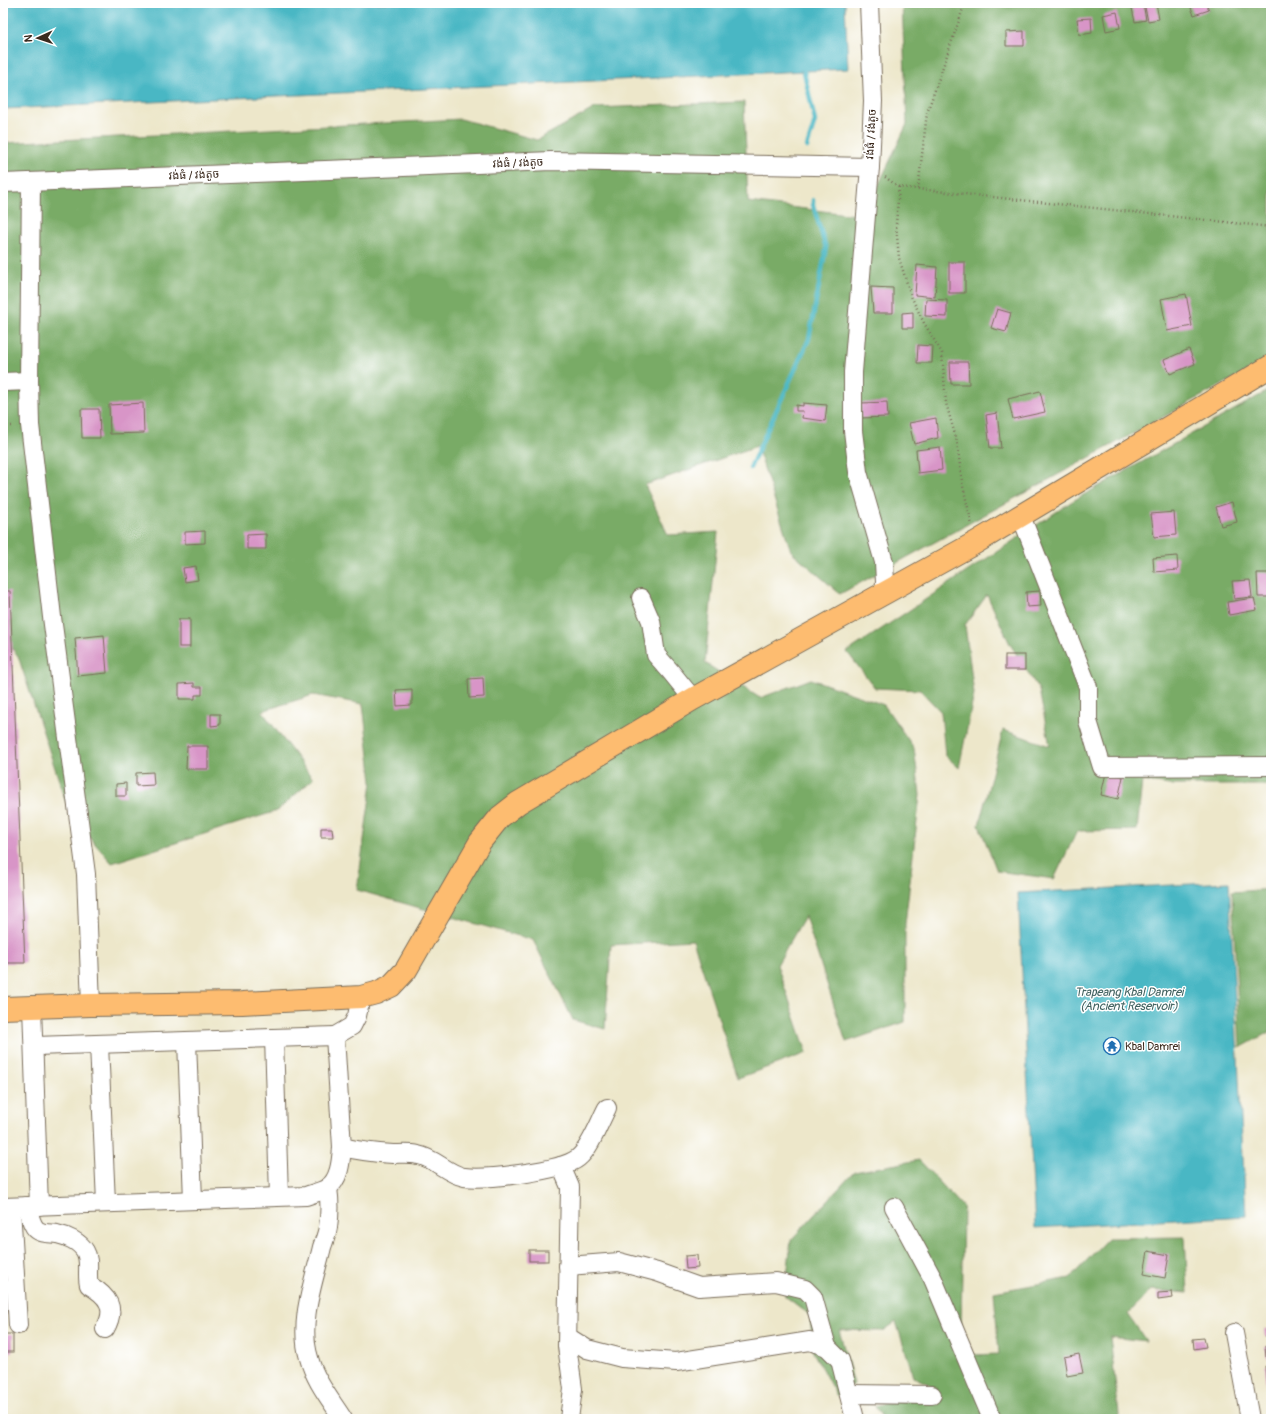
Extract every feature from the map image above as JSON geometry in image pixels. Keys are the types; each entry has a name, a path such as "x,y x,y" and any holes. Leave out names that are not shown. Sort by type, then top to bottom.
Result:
{"main road":[{"path":"3,1008 91,1005 242,1004 361,997 376,993 391,986 406,970 480,842 500,817 518,803 693,700 976,543 1271,366"}],"street":[{"name":"វង់ធំ / វង់តូច","path":"3,183 551,161 870,167 873,101 869,3"},
{"path":"870,167 853,372 853,430 858,472 884,562 884,593"},
{"path":"31,182 30,425 51,610 86,874 91,1005"},
{"path":"3,382 29,382"},
{"path":"1021,516 1088,687 1088,721 1102,767 1271,766"},
{"path":"641,598 651,621 656,655 693,700"},
{"path":"35,1046 335,1036 352,1026 357,1016 361,997"},
{"path":"18,1325 20,1206 35,1046 32,1007"},
{"path":"20,1206 306,1196 328,1188 337,1176 341,1161 342,1147 335,1036"},
{"path":"274,1038 279,1196"},
{"path":"187,1041 193,1200"},
{"path":"100,1044 106,1203"},
{"path":"342,1147 367,1152 418,1155 434,1161 448,1171 464,1177 488,1178 561,1166 578,1158 589,1143 607,1108"},
{"path":"561,1166 570,1187 567,1346 573,1390 569,1419"},
{"path":"328,1188 330,1202 328,1228 310,1292 306,1313 306,1337 309,1358 321,1385 343,1419"},
{"path":"20,1206 37,1230 43,1233 66,1236 85,1251 89,1260 87,1273 89,1285 108,1300 110,1320 105,1329"},
{"path":"894,1207 933,1279 992,1419"},
{"path":"568,1266 619,1262 657,1272 699,1287 776,1282 805,1289 813,1297 827,1347"},
{"path":"1234,1333 1250,1419"},
{"path":"568,1337 587,1349 622,1358 676,1362 810,1341 827,1347 840,1360 855,1419"},
{"path":"849,1394 932,1395"}],"path":[{"path":"918,190 927,113 966,3"},
{"path":"870,167 899,187 918,190 1271,227"},
{"path":"899,187 896,224 899,258 911,296 924,323 942,353 946,403 957,442 962,482 976,543"}],"green space":[{"path":"902,3 1271,3 1271,358 840,594 791,551 757,446 645,485 668,535 718,532 705,663 760,698 811,679 884,705 914,748 920,795 905,924 905,1022 846,1042 805,916 777,965 807,1053 738,1078 693,940 611,945 605,1029 573,1020 533,940 357,890 372,782 363,704 313,695 262,711 313,779 277,811 112,863 71,817 18,656 3,637 3,143 461,119 537,140 595,108 744,102 748,202 864,216 907,124"},
{"path":"1271,389 1271,785 1169,785 1142,781 1137,830 1077,831 1054,879 997,871 979,825 1003,730 1050,746 1039,690 1010,644 987,595 965,625 974,694 959,768 945,755 941,712 920,690 875,688 847,652 1071,502"},
{"path":"1271,889 1271,1031 1240,1048 1232,892"},
{"path":"919,1160 963,1207 961,1332 971,1355 999,1354 994,1292 1070,1278 1108,1238 1185,1237 1188,1293 1151,1290 1128,1314 1146,1341 1110,1337 1119,1415 1118,1419 883,1419 875,1406 938,1389 914,1377 896,1322 883,1331 839,1330 854,1384 837,1397 813,1352 810,1315 785,1296 791,1240 854,1172"}],"water":[{"path":"3,3 845,3 848,69 3,109"},
{"name":"Trapeang Kbal Damrei (Ancient Reservoir)","path":"1229,882 1246,1216 1035,1228 1018,893"}],"building":[{"path":"1143,3 1146,20 1135,22 1131,4"},
{"path":"1144,3 1156,3 1159,19 1148,21"},
{"path":"1189,3 1206,3 1209,10 1194,15"},
{"path":"1117,12 1120,28 1106,31 1103,15"},
{"path":"1091,18 1092,33 1079,35 1077,19"},
{"path":"1024,31 1024,46 1006,46 1006,32"},
{"path":"949,262 965,262 965,293 949,293"},
{"path":"917,265 937,267 935,297 915,295"},
{"path":"871,287 893,288 893,313 873,313"},
{"path":"1186,294 1192,326 1167,331 1161,299"},
{"path":"926,299 947,300 947,317 925,316"},
{"path":"997,309 1011,313 1006,332 991,328"},
{"path":"913,312 913,328 902,328 902,313"},
{"path":"918,345 933,346 932,363 917,363"},
{"path":"1189,349 1195,364 1170,374 1164,360"},
{"path":"950,362 968,362 969,384 951,384"},
{"path":"1040,391 1045,412 1013,419 1008,399"},
{"path":"887,402 888,417 861,418 861,403"},
{"path":"143,403 144,433 110,434 109,405"},
{"path":"803,403 827,405 825,421 802,418 803,411 796,411 796,405 803,406"},
{"path":"81,409 99,409 100,438 82,438"},
{"path":"997,413 1001,448 990,448 986,415"},
{"path":"936,418 938,438 914,444 909,423"},
{"path":"940,447 942,470 918,473 916,450"},
{"path":"1232,502 1237,522 1221,526 1216,507"},
{"path":"1174,512 1176,535 1154,537 1151,514"},
{"path":"205,531 205,543 185,544 185,532"},
{"path":"266,534 266,549 247,549 247,535"},
{"path":"1177,556 1178,570 1154,572 1153,558"},
{"path":"196,566 198,580 185,582 183,568"},
{"path":"1257,573 1271,573 1271,597 1258,597"},
{"path":"1250,580 1252,597 1234,599 1232,581"},
{"path":"3,591 10,591 25,963 3,963"},
{"path":"1040,591 1041,606 1027,607 1026,592"},
{"path":"1254,598 1257,610 1229,615 1227,602"},
{"path":"179,619 190,619 190,647 179,647"},
{"path":"104,635 107,673 78,676 75,638"},
{"path":"1005,655 1025,655 1025,670 1005,670"},
{"path":"483,678 484,697 469,698 468,679"},
{"path":"194,683 194,687 202,687 202,695 195,695 195,699 179,699 179,684"},
{"path":"412,689 412,705 397,706 396,690"},
{"path":"211,714 220,714 220,725 211,726"},
{"path":"187,746 208,746 208,769 186,769"},
{"path":"153,772 154,785 136,786 136,773"},
{"path":"1106,773 1123,777 1118,799 1101,795"},
{"path":"126,783 126,796 116,796 116,784"},
{"path":"321,828 332,828 333,837 321,837"},
{"path":"529,1250 548,1250 548,1261 529,1261"},
{"path":"1148,1251 1169,1255 1165,1278 1144,1274"},
{"path":"697,1255 698,1268 686,1269 685,1256"},
{"path":"1172,1292 1173,1298 1158,1300 1158,1293"},
{"path":"1271,1328 1271,1337 1266,1337 1265,1329"},
{"path":"3,1334 13,1334 13,1352 3,1352"},
{"path":"1204,1338 1206,1347 1194,1349 1193,1339"},
{"path":"1265,1346 1271,1346 1271,1358 1266,1358"},
{"path":"1079,1354 1083,1373 1067,1376 1064,1357"},
{"path":"1271,1365 1271,1387 1267,1387 1265,1366"}],"waterway":[{"path":"804,72 815,121 807,147"},
{"path":"750,468 809,339 826,248 813,205 813,200"}],"place":[{"name":"Kbal Damrei","path":"1112,1046"}]}
